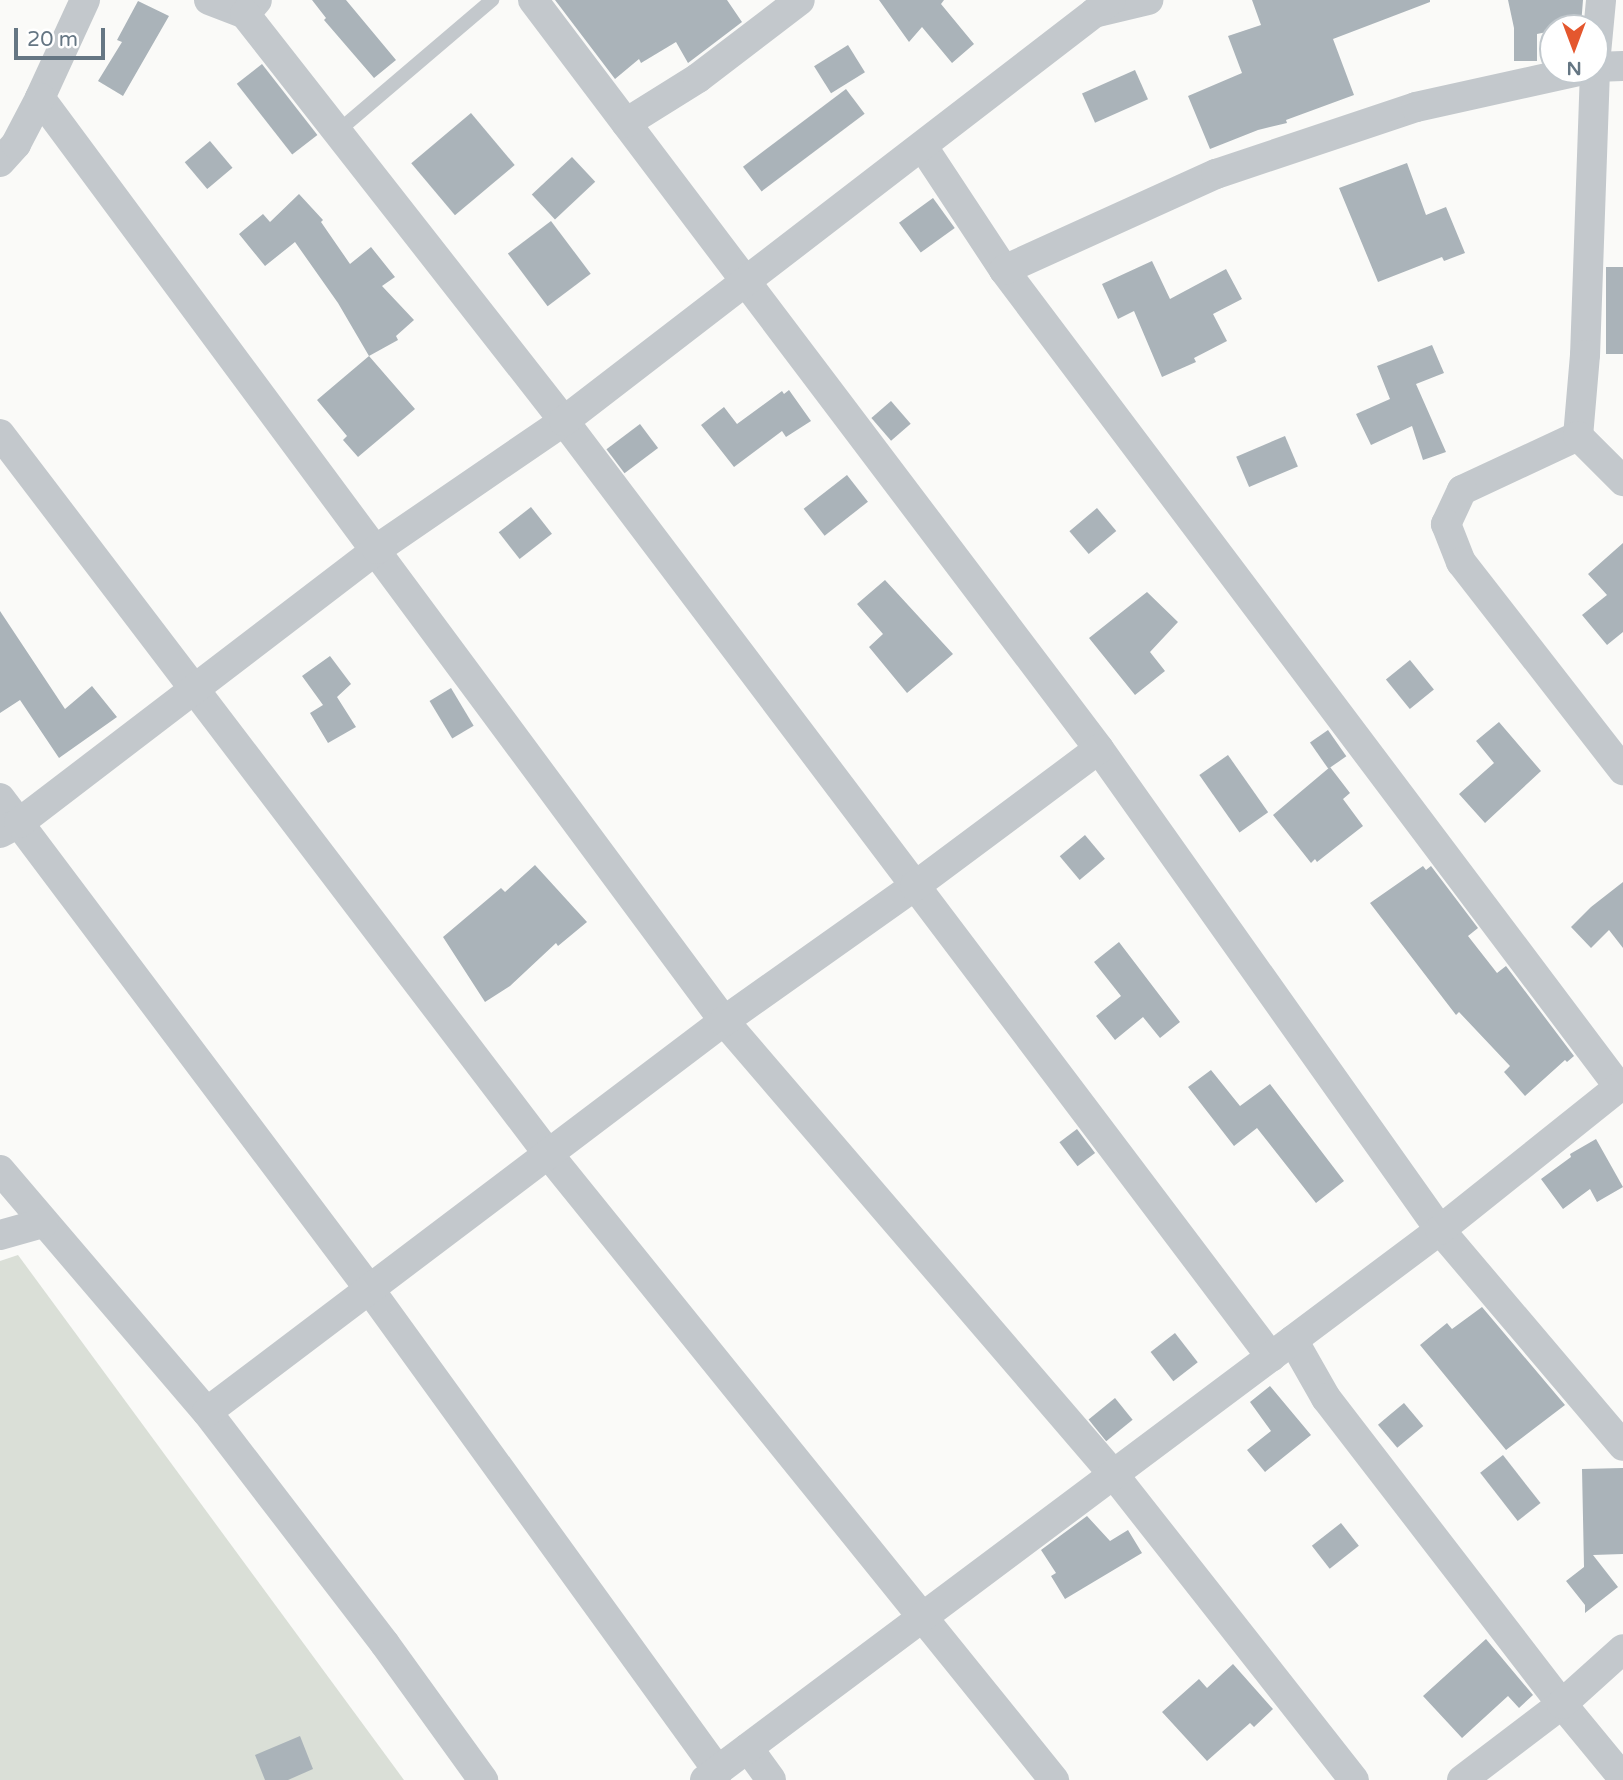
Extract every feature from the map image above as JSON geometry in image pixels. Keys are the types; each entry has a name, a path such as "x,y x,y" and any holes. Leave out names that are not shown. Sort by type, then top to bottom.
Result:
{"street":[{"path":"0,162 16,144 85,0"},
{"path":"209,0 251,7 337,132 564,421 915,886 1282,1349 1326,1398 1623,1779"},
{"path":"533,0 1099,749 1440,1230 1623,1446"},
{"path":"626,123 698,78 800,0"},
{"path":"9,828 377,550 564,421 747,283 1102,7 1148,0"},
{"path":"1004,270 1216,174 1416,107 1539,80"},
{"path":"1594,84 1585,355 1578,436 1623,481"},
{"path":"40,98 724,1021 1114,1475 1354,1780"},
{"path":"0,798 9,828 370,1290 712,1775 1440,1230 1621,1085 1004,270 923,147"},
{"path":"0,434 549,1155 1054,1780"},
{"path":"1578,436 1462,490 1446,524 1461,562 1623,770"},
{"path":"206,1412 724,1021 915,886 1099,749"},
{"path":"0,1170 206,1412 385,1644 483,1780"},
{"path":"0,1235 43,1223"},
{"path":"1462,1780 1562,1704 1623,1649"},
{"path":"748,1748 771,1780"}],"lane":[{"path":"337,132 492,0"}],"shaded area":[{"path":"18,1255 404,1780 0,1780 0,1261"}],"building":[{"path":"312,0 346,0 396,60 374,78 324,20 326,18"},
{"path":"555,0 727,0 742,22 688,63 676,42 641,63 639,59 615,79"},
{"path":"879,0 944,0 941,4 974,44 952,63 922,27 909,42"},
{"path":"1252,0 1430,2 1333,39 1354,95 1286,120 1287,123 1258,130 1210,149 1188,96 1242,73 1228,36 1261,25"},
{"path":"1508,0 1583,0 1582,14 1539,14 1537,61 1514,61 1514,28"},
{"path":"138,1 169,16 123,96 98,81 122,42 117,40"},
{"path":"848,45 865,72 831,93 814,66"},
{"path":"262,64 317,135 292,155 237,84"},
{"path":"1135,70 1148,99 1095,123 1082,94"},
{"path":"846,89 865,114 762,191 743,167"},
{"path":"471,113 515,165 455,215 411,163"},
{"path":"210,141 232,168 207,189 185,162"},
{"path":"572,157 595,182 555,219 532,195"},
{"path":"1407,163 1426,215 1446,207 1465,253 1444,261 1442,257 1378,282 1339,188"},
{"path":"299,194 323,220 321,222 350,264 371,247 395,277 382,286 414,320 396,336 398,340 369,356 338,303 295,242 265,266 239,234 263,214 270,222"},
{"path":"933,198 955,228 921,253 899,223"},
{"path":"551,221 591,274 548,306 508,253"},
{"path":"1152,261 1170,299 1226,269 1242,299 1213,314 1227,341 1194,358 1196,362 1162,377 1134,311 1118,319 1102,284"},
{"path":"1606,267 1623,267 1623,354 1606,354"},
{"path":"1432,345 1444,373 1416,384 1446,452 1423,460 1412,426 1371,445 1356,414 1390,399 1377,366"},
{"path":"369,356 415,409 358,457 343,440 347,436 317,400"},
{"path":"789,390 811,421 786,437 782,431 734,467 701,425 724,407 737,424 782,391 784,394"},
{"path":"891,401 911,424 891,441 871,418"},
{"path":"640,424 658,448 625,473 606,449"},
{"path":"1285,436 1298,466 1249,487 1236,457"},
{"path":"847,475 868,502 825,536 804,509"},
{"path":"531,507 552,534 520,559 499,532"},
{"path":"1097,508 1116,531 1089,554 1069,531"},
{"path":"1623,543 1623,632 1607,645 1582,615 1607,595 1588,574"},
{"path":"885,580 953,654 907,693 869,647 883,634 857,604"},
{"path":"1147,592 1178,622 1150,652 1165,671 1135,695 1089,638"},
{"path":"0,611 65,709 92,686 117,717 59,758 20,700 0,713"},
{"path":"330,656 351,684 337,697 356,727 328,743 310,713 323,705 302,676"},
{"path":"1410,660 1434,690 1410,709 1386,680"},
{"path":"451,688 474,726 452,739 430,701"},
{"path":"1499,722 1541,771 1485,823 1459,794 1494,763 1476,741"},
{"path":"1328,730 1346,756 1328,769 1310,743"},
{"path":"1228,755 1268,812 1239,832 1199,775"},
{"path":"1330,767 1350,793 1343,799 1363,826 1317,862 1315,859 1311,863 1273,815"},
{"path":"1085,835 1105,859 1080,880 1060,856"},
{"path":"535,865 587,922 558,946 556,943 510,986 485,1002 443,937 501,888 505,892"},
{"path":"1423,866 1426,870 1431,866 1478,928 1468,936 1497,973 1506,966 1574,1056 1567,1062 1565,1060 1525,1096 1504,1072 1510,1066 1459,1012 1456,1015 1370,903"},
{"path":"1623,882 1623,948 1609,930 1591,948 1571,927"},
{"path":"1119,942 1180,1022 1160,1038 1143,1017 1115,1040 1096,1016 1121,996 1094,962"},
{"path":"1211,1070 1240,1106 1270,1084 1344,1181 1316,1203 1257,1128 1234,1146 1188,1087"},
{"path":"1077,1129 1095,1153 1077,1166 1059,1142"},
{"path":"1596,1139 1623,1187 1597,1202 1590,1189 1563,1209 1541,1179 1571,1157 1570,1154"},
{"path":"1482,1307 1565,1405 1506,1450 1420,1345 1447,1323 1452,1329"},
{"path":"1175,1333 1198,1362 1173,1381 1151,1352"},
{"path":"1270,1386 1311,1435 1265,1472 1247,1450 1271,1431 1250,1402"},
{"path":"1115,1398 1133,1420 1106,1441 1089,1419"},
{"path":"1404,1403 1423,1426 1397,1448 1378,1425"},
{"path":"1503,1455 1541,1503 1518,1521 1480,1473"},
{"path":"1623,1468 1623,1554 1593,1555 1618,1587 1585,1613 1585,1605 1566,1581 1584,1567 1582,1469"},
{"path":"1087,1516 1110,1541 1128,1530 1142,1553 1065,1599 1051,1576 1056,1573 1041,1550"},
{"path":"1341,1523 1359,1546 1330,1569 1312,1546"},
{"path":"1486,1639 1533,1695 1519,1708 1508,1696 1462,1738 1423,1696"},
{"path":"1233,1664 1273,1709 1254,1727 1250,1723 1207,1761 1162,1712 1199,1679 1207,1688"},
{"path":"300,1736 313,1769 288,1780 265,1780 255,1755"}]}
